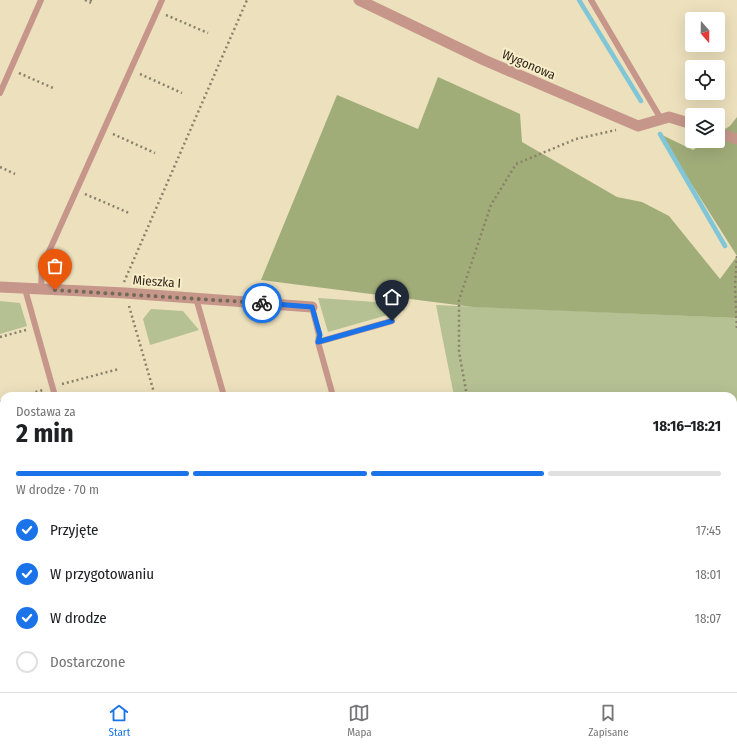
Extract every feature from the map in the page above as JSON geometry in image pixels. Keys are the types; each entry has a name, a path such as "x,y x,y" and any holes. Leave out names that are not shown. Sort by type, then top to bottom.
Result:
{"street":[{"name":"Wygonowa","path":"359,0 484,60 638,126"},
{"path":"638,126 669,117 685,122"},
{"path":"725,135 737,139"},
{"name":"Mieszka I","path":"0,287 125,293 312,307"}],"lane":[{"path":"0,93 41,0"},
{"path":"41,289 42,267 162,0"},
{"path":"591,0 661,119"},
{"path":"25,288 54,392"},
{"path":"196,298 223,392"},
{"path":"312,307 320,335 318,342 332,392"},
{"path":"318,342 392,321"}],"path":[{"path":"85,0 91,1"},
{"path":"153,392 125,293 124,279 247,0"},
{"path":"157,11 208,33"},
{"path":"11,69 53,88"},
{"path":"130,70 182,92"},
{"path":"466,392 459,352 459,300 491,205 516,164 576,139 638,126"},
{"path":"104,130 155,153"},
{"path":"0,167 15,174"},
{"path":"77,190 129,212"},
{"path":"737,256 735,285 737,332"},
{"path":"0,337 36,327"},
{"path":"35,392 119,368"}],"green space":[{"path":"438,77 520,114 522,142 617,197 642,202 669,216 720,279 737,256 737,318 473,307 261,280 337,95 418,129"},
{"path":"737,117 737,256 660,134 685,146 685,148 693,150 696,148 725,148 725,129 730,126"},
{"path":"318,298 403,304 405,310 328,332"},
{"path":"0,301 20,303 27,326 0,334"},
{"path":"436,305 737,318 737,392 453,392"},
{"path":"151,309 183,311 199,330 150,345 143,319"}],"waterway":[{"path":"579,0 641,101"},
{"path":"660,134 725,246"}],"way so far":[{"path":"55,290 125,293 262,303"}],"route":[{"path":"262,303 312,307 320,335 318,342 392,321"}]}
